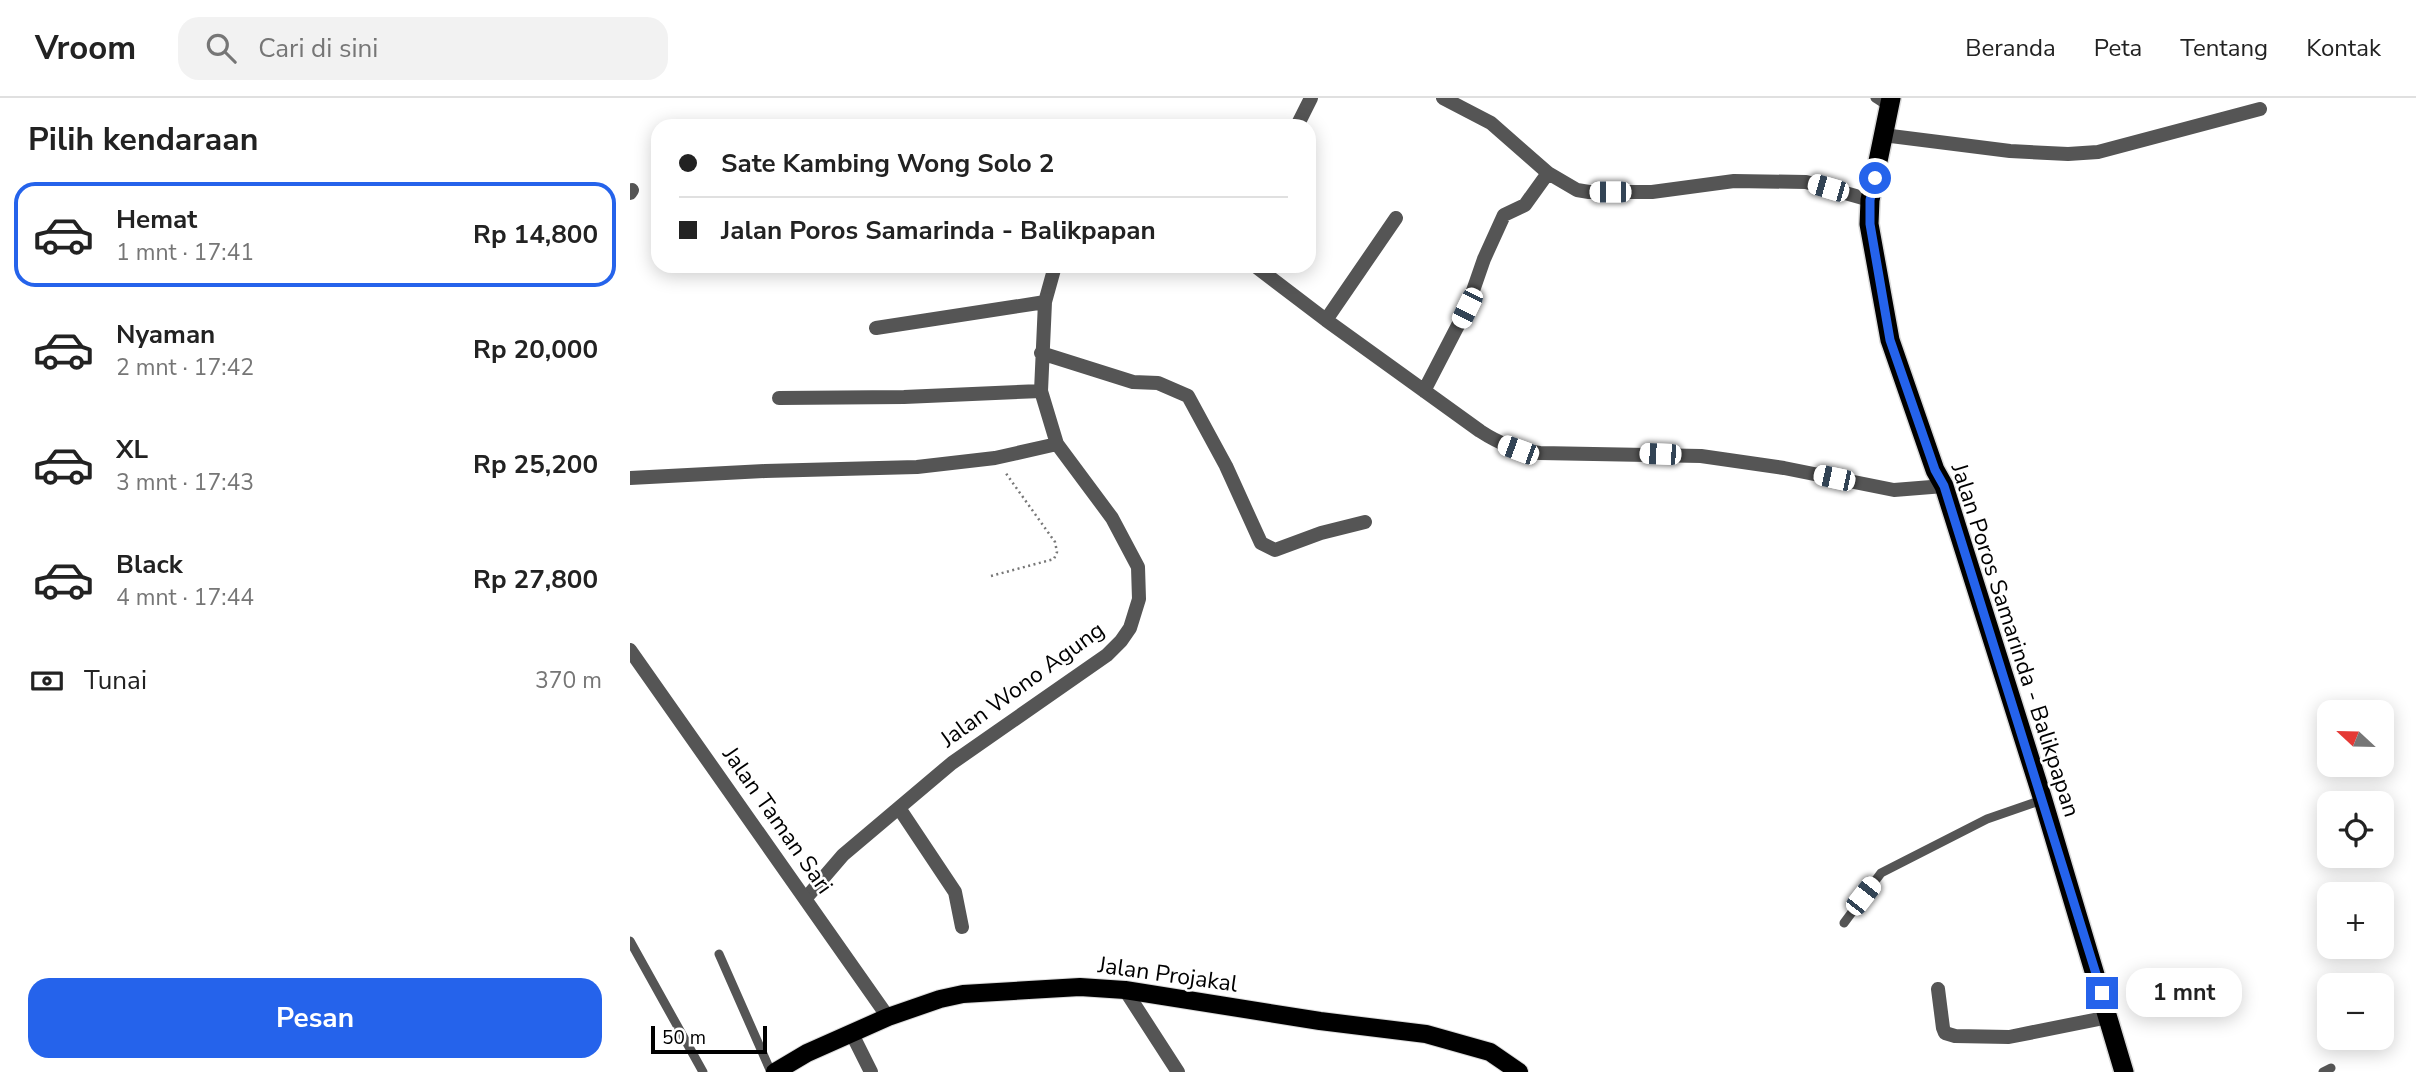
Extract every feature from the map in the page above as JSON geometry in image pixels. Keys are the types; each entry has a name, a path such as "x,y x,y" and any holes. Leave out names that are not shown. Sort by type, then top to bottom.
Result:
{"highway":[{"name":"Jalan Poros Samarinda - Balikpapan","path":"1885,101 1883,135 1870,200 1870,224 1890,340 1935,470 1944,486 2043,800 2124,1072"}],"main road":[{"name":"Jalan Projakal","path":"773,1072 807,1053 888,1017 963,993 1080,987 1125,990 1320,1021 1426,1034 1490,1052 1519,1072"}],"street":[{"path":"1300,119 1311,98"},
{"path":"1443,98 1490,123 1548,173 1577,190 1653,192 1734,181 1806,182 1870,200"},
{"path":"1883,135 2010,151 2068,154 2098,152 2260,109"},
{"path":"1424,391 1467,308 1484,259 1504,215 1525,205 1548,173"},
{"path":"1326,320 1396,218"},
{"name":"Jalan Wono Agung","path":"806,898 843,855 899,808 952,764 1107,654 1130,628 1139,599 1138,567 1112,518 1057,444 1041,391 1045,302 1053,273"},
{"path":"1264,273 1480,431 1501,444 1518,450 1540,453 1701,456 1784,468 1894,490 1944,486"},
{"path":"876,328 1045,302"},
{"path":"1041,353 1133,382 1158,383 1188,396 1226,466 1261,543 1275,550 1321,533 1365,522"},
{"path":"779,398 904,397 1041,391"},
{"path":"630,478 918,467 995,458 1057,444"},
{"name":"Jalan Taman Sari","path":"630,650 888,1017"},
{"path":"899,808 955,892 962,927"},
{"path":"1938,989 1943,1028 1945,1033 1955,1036 2009,1037 2109,1017"},
{"path":"1125,990 1178,1072"},
{"path":"852,1034 871,1072"}],"lane":[{"path":"1844,923 1881,873 1987,818 2043,800"},
{"path":"630,941 703,1072"},
{"path":"719,954 773,1072"}],"path":[{"path":"992,576 1054,559 1057,552 1055,542 995,458"}],"route":[{"path":"1875,178 1870,200 1870,224 1890,340 1935,470 1944,486 2102,993"}]}
